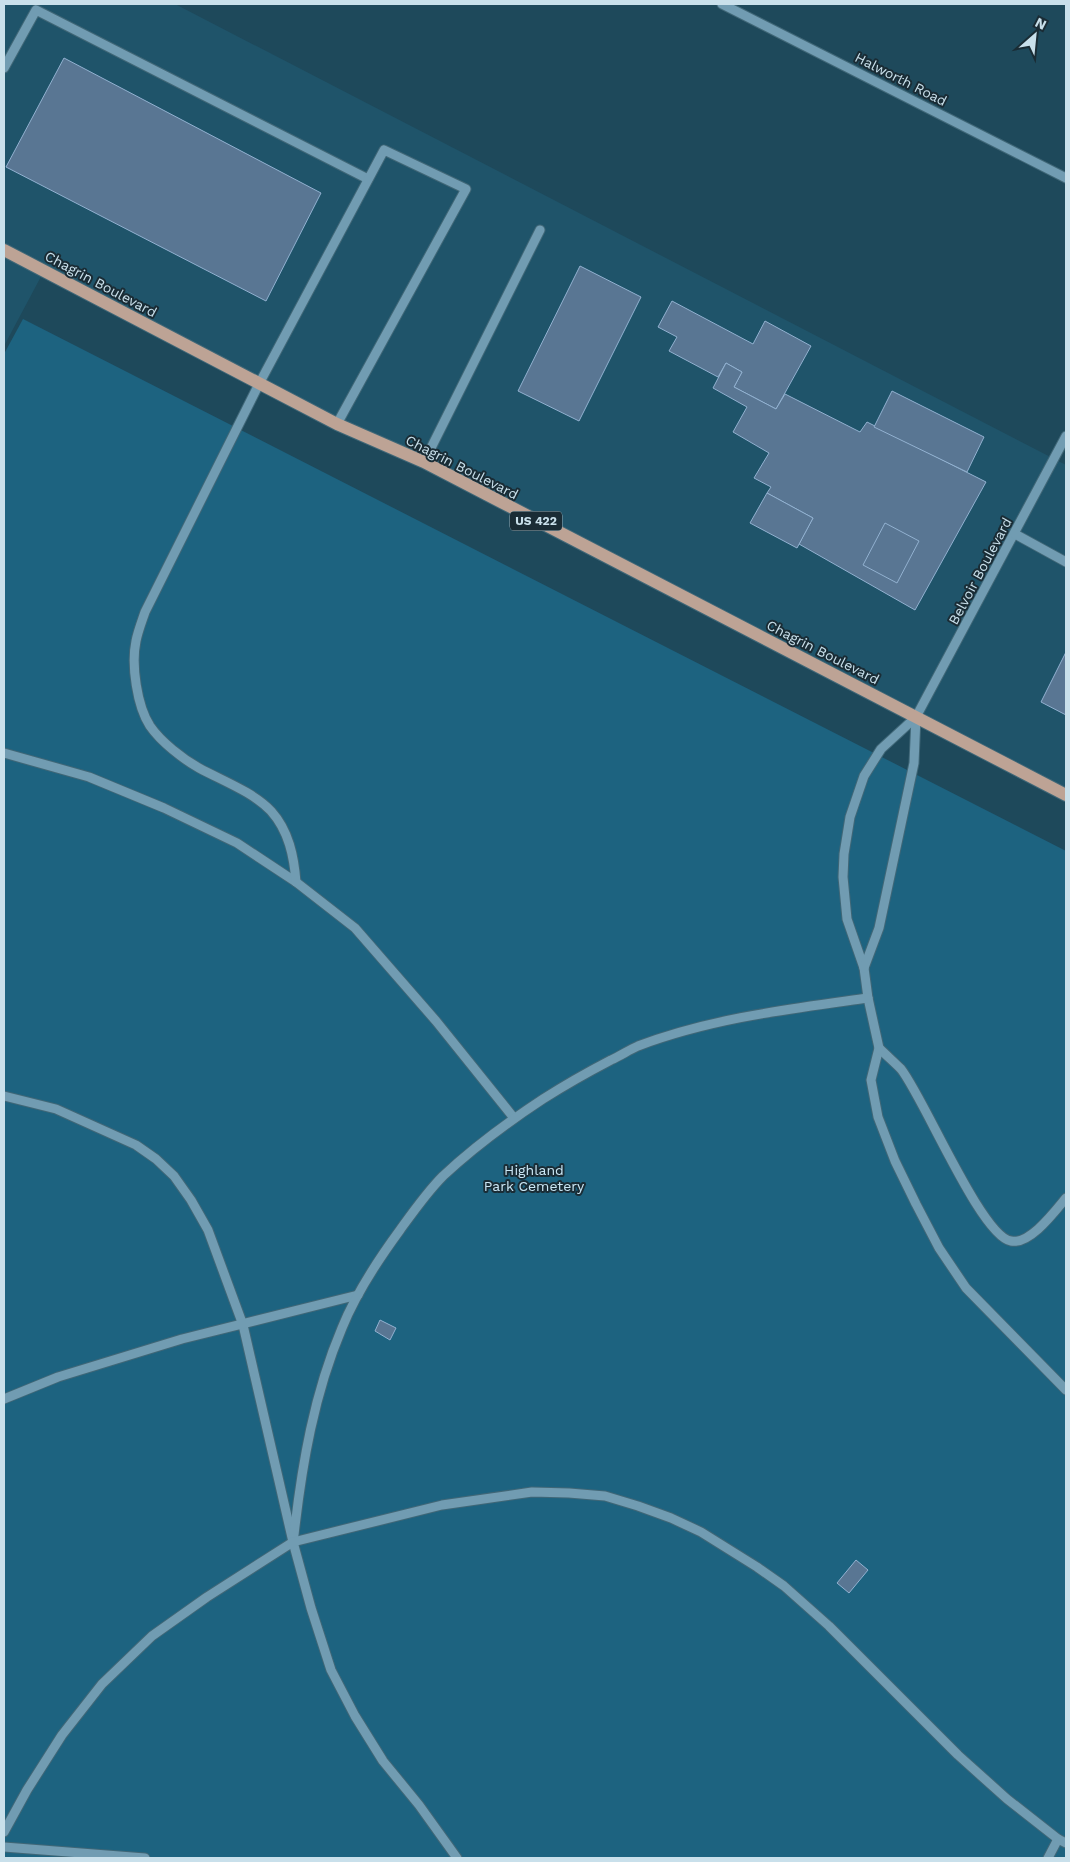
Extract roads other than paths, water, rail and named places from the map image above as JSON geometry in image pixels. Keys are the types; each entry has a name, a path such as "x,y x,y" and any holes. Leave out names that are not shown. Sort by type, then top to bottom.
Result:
{"main road":[{"name":"Chagrin Boulevard","path":"4,250 337,424 424,462 1066,795"}],"street":[{"name":"Halworth Road","path":"722,4 1066,178"},
{"path":"4,68 36,10 368,179"},
{"path":"296,882 294,857 286,834 271,811 254,798 197,767 172,749 150,726 140,701 135,675 136,642 146,612 259,384 384,150 466,190 337,424"},
{"path":"424,462 540,230"},
{"name":"Belvoir Boulevard","path":"916,717 1066,436"},
{"path":"1015,534 1066,562"},
{"path":"864,968 879,928 914,763 916,717"},
{"path":"916,717 881,749 872,762 864,776 854,802 847,831 843,877 847,919 864,968 868,998 879,1048 871,1080 878,1117 895,1161 939,1248 966,1288 1066,1390"},
{"path":"4,753 89,777 164,808 237,843 296,882 355,928 436,1021 514,1118"},
{"path":"294,1542 300,1485 310,1430 319,1394 342,1326 358,1295 387,1248 441,1178 465,1156 514,1118 574,1080 637,1047 703,1025 735,1018 868,998"},
{"path":"879,1048 901,1070 965,1185 1001,1237 1012,1242 1023,1240 1040,1227 1066,1198"},
{"path":"4,1096 56,1109 136,1145 156,1159 174,1176 191,1200 208,1230 243,1325 311,1608 332,1670 355,1716 383,1761 420,1805 457,1858"},
{"path":"4,1399 58,1377 182,1339 358,1295"},
{"path":"4,1832 27,1790 62,1735 102,1684 152,1636 207,1597 294,1542 442,1505 532,1492 605,1496 638,1506 701,1532 757,1566 784,1586 829,1626 958,1755 1007,1799 1062,1841 1048,1858"},
{"path":"4,1847 145,1858"}],"park label":[{"name":"Highland Park Cemetery","path":"534,1178"}]}
